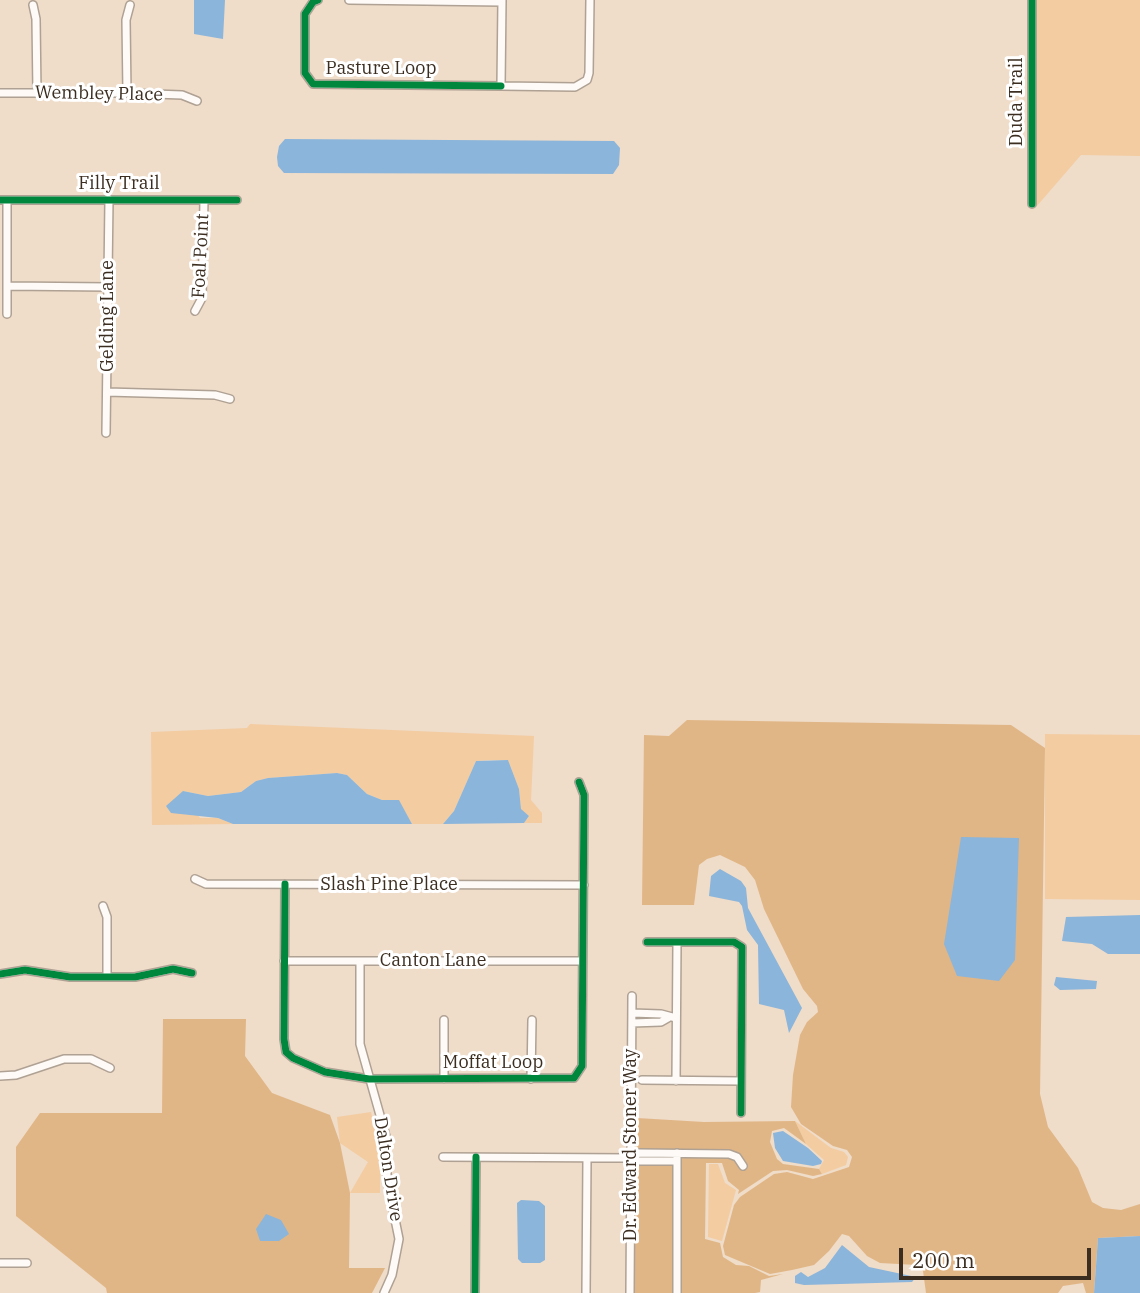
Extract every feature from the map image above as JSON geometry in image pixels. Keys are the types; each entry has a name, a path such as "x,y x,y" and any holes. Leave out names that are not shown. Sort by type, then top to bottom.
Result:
{"street":[{"name":"Pasture Loop","path":"318,0 313,2 305,14 305,74 313,84 501,86"},
{"path":"349,0 502,1 501,86 575,87 587,80 590,0"},
{"name":"Duda Trail","path":"1032,0 1032,204"},
{"path":"33,5 36,19 37,93"},
{"path":"127,93 126,20 130,5"},
{"name":"Wembley Place","path":"0,93 183,95 197,101"},
{"name":"Gelding Lane","path":"106,433 109,199"},
{"path":"4,200 7,314"},
{"name":"Filly Trail","path":"4,200 237,200"},
{"name":"Foal Point","path":"195,311 202,298 204,200"},
{"path":"7,286 108,287"},
{"path":"107,392 215,395 230,399"},
{"name":"Moffat Loop","path":"285,884 286,1052 325,1072 369,1079 568,1079 580,1072 584,795 579,782"},
{"name":"Slash Pine Place","path":"195,879 206,884 584,885"},
{"path":"103,906 107,917 107,977"},
{"path":"647,942 734,942 742,947 741,1113"},
{"path":"676,1081 672,1018 677,942"},
{"name":"Canton Lane","path":"284,961 582,961"},
{"name":"Dalton Drive","path":"360,961 360,1044 387,1140 387,1180 399,1239 392,1275 384,1293"},
{"path":"0,974 25,970 58,976 135,977 173,969 192,973"},
{"name":"Dr. Edward Stoner Way","path":"630,1293 632,996"},
{"path":"632,1013 672,1018"},
{"path":"653,1014 653,1023"},
{"path":"632,1023 653,1023 672,1018"},
{"path":"444,1020 444,1079"},
{"path":"531,1079 532,1020"},
{"path":"0,1076 16,1075 64,1059 92,1059 110,1068"},
{"path":"642,1080 741,1082"},
{"path":"443,1157 631,1158 729,1154 737,1157 743,1166"},
{"path":"475,1293 476,1157"},
{"path":"677,1157 677,1293"},
{"path":"586,1293 587,1158"},
{"path":"0,1263 27,1264"}],"shaded area":[{"path":"1036,0 1140,0 1140,156 1081,155 1036,207"},
{"path":"687,720 1011,725 1045,748 1040,1094 1048,1127 1078,1168 1092,1202 1103,1208 1121,1210 1140,1204 1140,1236 1098,1238 1094,1293 1086,1293 1083,1283 1063,1286 1058,1293 926,1293 923,1271 917,1265 880,1263 867,1256 849,1236 842,1234 814,1265 770,1274 725,1255 723,1246 734,1205 740,1197 774,1174 787,1172 813,1179 849,1167 852,1157 847,1150 833,1146 801,1124 791,1107 800,1035 807,1022 818,1012 817,1006 803,989 764,909 755,880 745,867 720,855 707,859 699,865 694,905 642,905 644,735 669,736"},
{"path":"250,724 534,736 531,800 542,813 542,823 524,823 529,816 521,810 519,789 508,760 489,760 476,761 454,811 443,824 412,824 399,801 382,800 367,794 347,775 337,773 268,778 256,781 241,792 208,796 183,791 200,818 218,818 233,824 152,825 151,732 247,728"},
{"path":"1045,734 1140,735 1140,900 1045,899"},
{"path":"163,1019 246,1019 245,1056 272,1093 330,1115 340,1143 350,1193 349,1268 385,1268 372,1293 107,1293 106,1288 16,1216 16,1147 40,1113 162,1113"},
{"path":"635,1109 637,1118 704,1122 795,1121 806,1144 784,1128 772,1131 770,1142 777,1159 783,1164 819,1169 822,1174 813,1176 787,1170 773,1171 738,1194 739,1190 728,1181 722,1163 706,1163 705,1239 720,1243 723,1257 736,1265 749,1266 769,1276 783,1274 761,1280 760,1292 755,1293 634,1293 635,1163 658,1164 658,1150 635,1152"},
{"path":"371,1112 380,1153 380,1193 350,1193 368,1162 340,1143 337,1117"},
{"path":"795,1121 831,1148 844,1152 848,1157 846,1165 822,1174 819,1169 824,1160 806,1144"},
{"path":"709,1164 718,1164 725,1183 736,1190 722,1241 708,1237"}],"water":[{"path":"194,0 225,0 223,39 194,34"},
{"path":"285,139 614,141 620,148 619,165 613,174 284,173 278,166 277,157 279,146"},
{"path":"508,760 519,789 521,809 529,816 524,823 443,824 454,811 476,761"},
{"path":"337,773 347,775 367,794 382,800 399,800 412,824 233,824 218,818 171,813 166,806 183,791 208,796 241,792 256,781 268,778"},
{"path":"961,837 1019,838 1015,960 999,981 957,976 944,944"},
{"path":"720,869 741,881 746,888 748,908 802,1008 789,1033 784,1010 759,1004 758,945 747,930 742,906 739,902 709,896 711,876"},
{"path":"1140,915 1140,954 1108,954 1092,944 1062,941 1066,917"},
{"path":"1056,977 1097,981 1096,989 1060,990 1054,985"},
{"path":"783,1131 808,1148 822,1161 821,1164 813,1166 783,1161 775,1148 773,1133"},
{"path":"521,1200 539,1201 545,1206 545,1260 540,1263 522,1263 518,1259 517,1203"},
{"path":"266,1214 281,1220 289,1234 279,1241 260,1241 256,1229"},
{"path":"1140,1236 1140,1293 1094,1293 1098,1238"},
{"path":"842,1245 869,1267 916,1277 912,1282 795,1283 795,1276 801,1272 808,1277 825,1268"}],"cycle path":[{"path":"318,0 313,2 305,14 305,73 313,84 501,86"},
{"path":"1032,0 1032,204"},
{"path":"0,200 237,200"},
{"path":"285,884 284,1039 286,1052 293,1058 325,1072 369,1079 574,1078 582,1066 584,795 579,782"},
{"path":"647,942 734,942 742,947 741,1113"},
{"path":"0,974 25,970 70,977 135,977 173,969 192,973"},
{"path":"475,1293 476,1157"}]}
